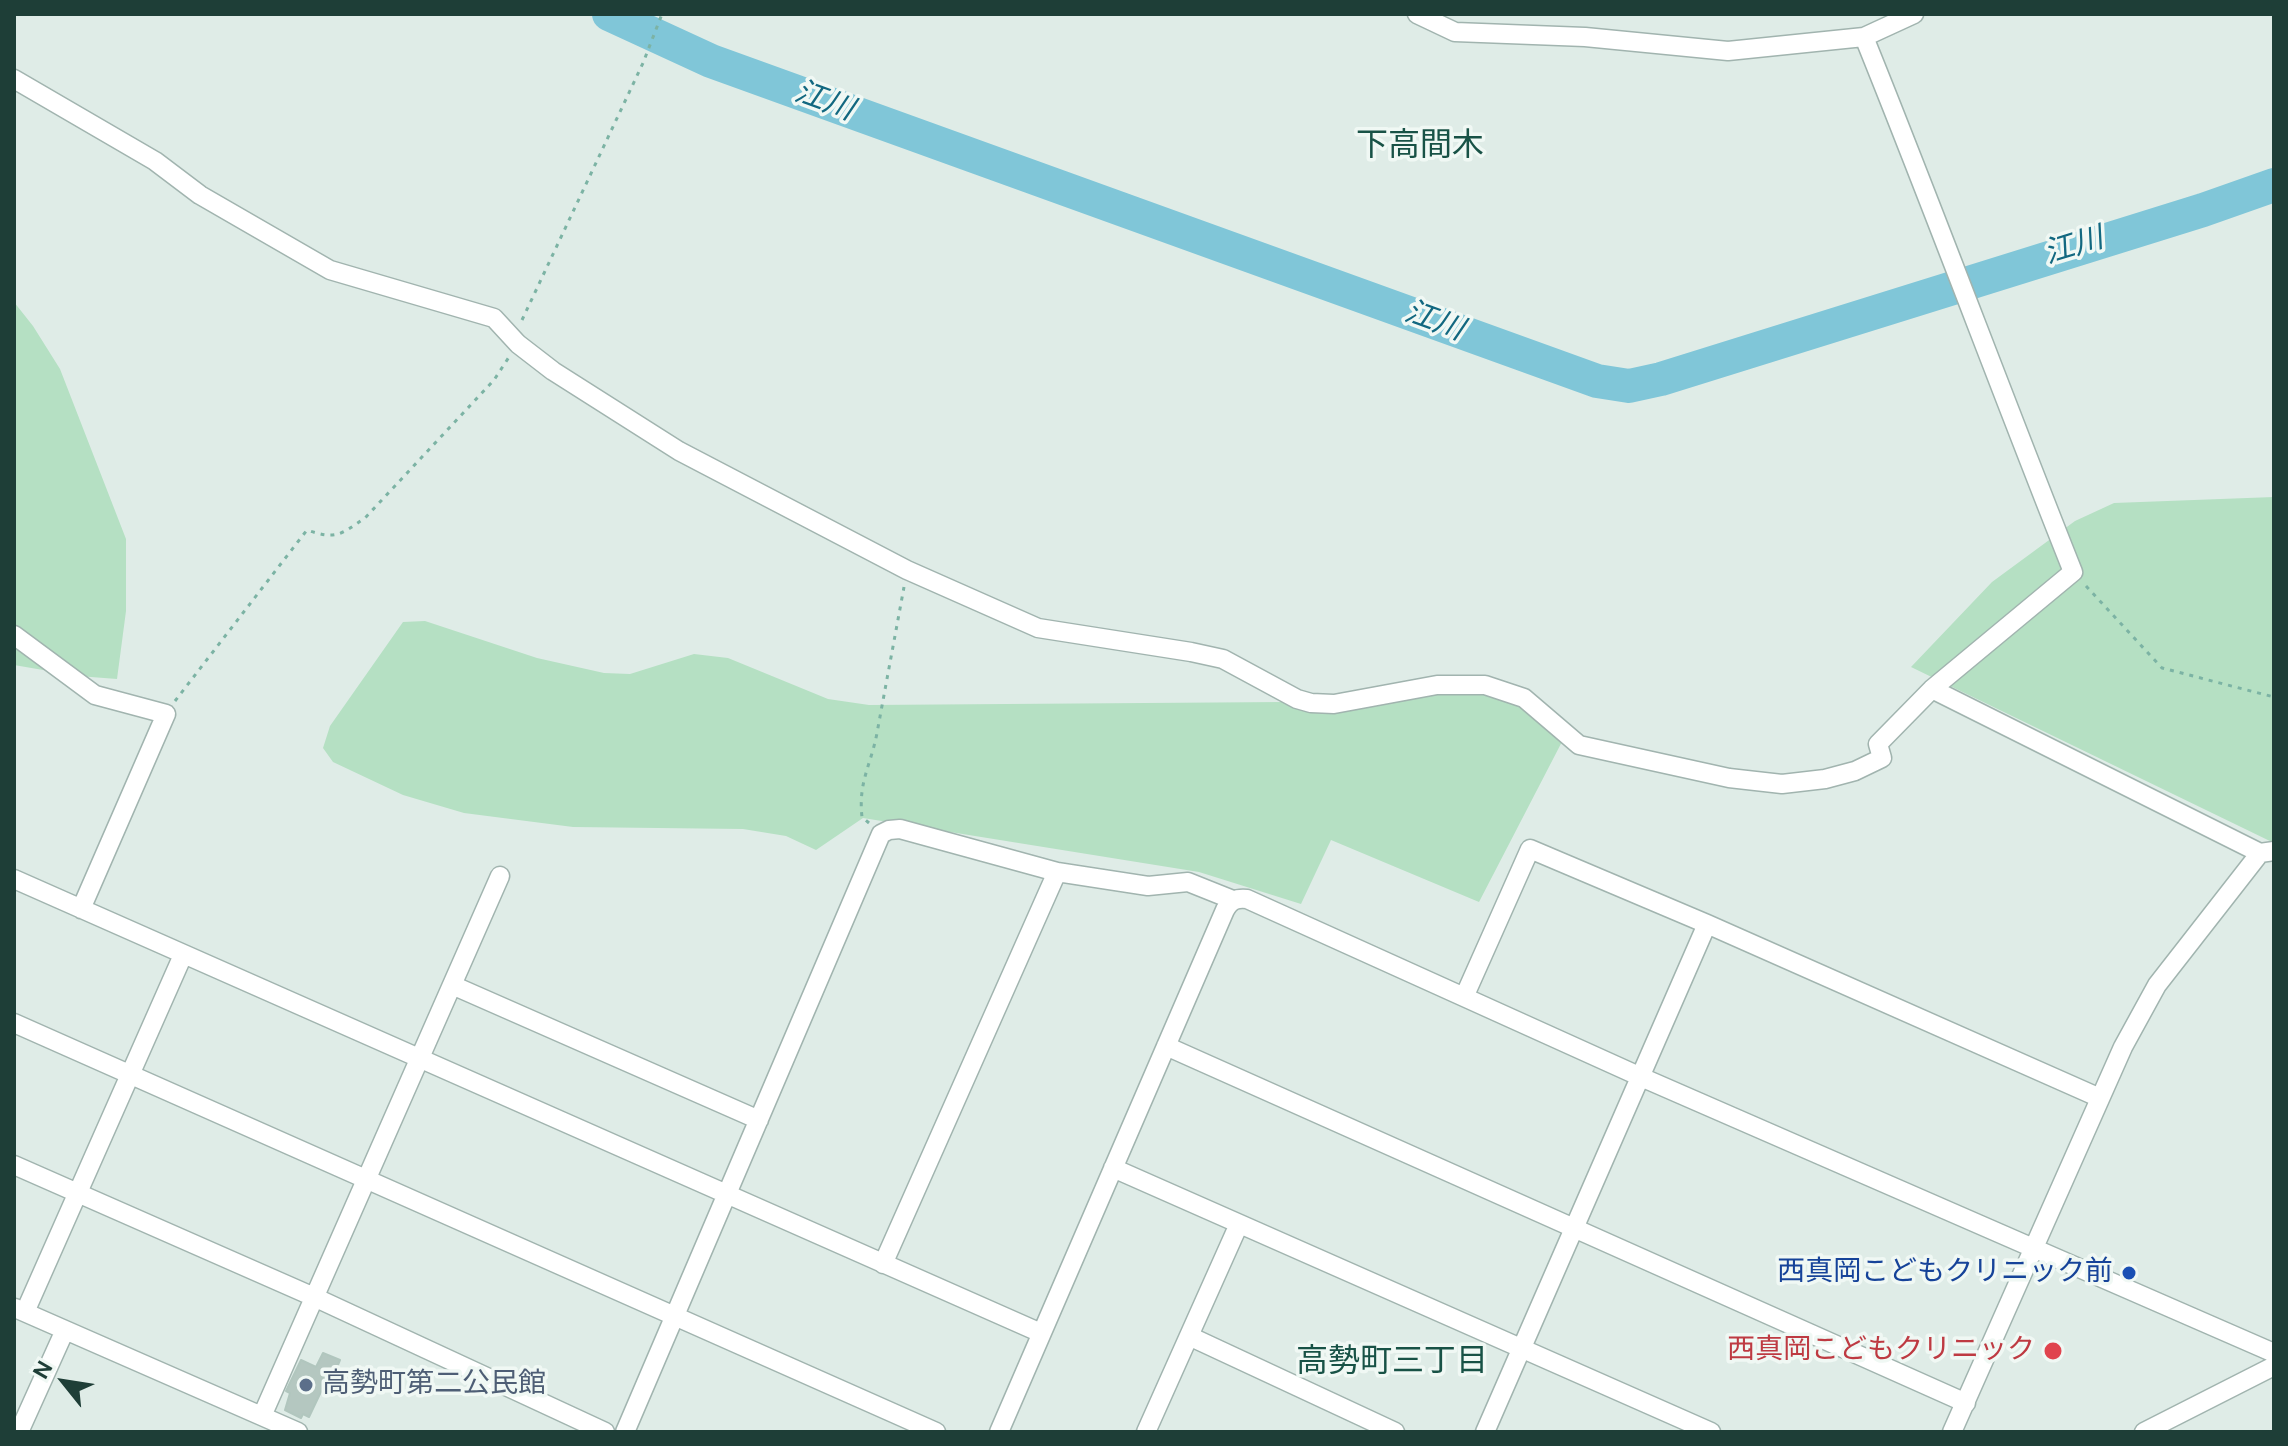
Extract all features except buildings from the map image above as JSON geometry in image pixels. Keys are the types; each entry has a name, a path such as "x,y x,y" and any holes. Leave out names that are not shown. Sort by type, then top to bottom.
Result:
{"street":[{"path":"1417,14 1455,32 1585,37 1728,51 1864,37 1904,16"},
{"path":"1455,32 1462,14"},
{"path":"14,79 155,161 200,195 330,270 494,318 516,342 553,371 679,451 907,570 1038,628 1223,659 1297,699 1311,703 1334,704 1437,685 1485,685 1524,698 1579,745 1742,780 1782,784 1825,779 1855,771 1882,758 1878,744 1932,689 2073,572 1864,37"},
{"path":"14,635 95,695 166,714 81,909"},
{"path":"1932,689 2267,852 2157,985 2123,1047 1952,1432"},
{"path":"625,1432 881,834 900,829 1057,872 1148,886 1188,882 1233,900 1247,899 1641,1077 2274,1353"},
{"path":"1465,995 1530,849 2100,1098"},
{"path":"883,1264 1057,872"},
{"path":"262,1416 500,876"},
{"path":"14,879 1041,1333"},
{"path":"999,1432 1225,910 1233,900"},
{"path":"1485,1432 1707,924"},
{"path":"183,955 77,1193 19,1310 298,1432"},
{"path":"452,985 759,1120"},
{"path":"14,1023 936,1432"},
{"path":"1166,1046 1966,1403"},
{"path":"14,1165 314,1297 605,1432"},
{"path":"1113,1168 1711,1432"},
{"path":"1146,1432 1239,1224"},
{"path":"19,1432 65,1330"},
{"path":"1189,1336 1395,1432"},
{"path":"2144,1432 2274,1366"}],"path":[{"path":"166,714 307,530 327,537 345,532 365,518 494,380 516,342 662,14"},
{"path":"881,834 862,817 861,801 867,763 876,738 907,570"},
{"path":"2073,572 2162,668 2274,697"}],"green space":[{"path":"14,302 60,369 126,539 126,611 117,679 14,665"},
{"path":"2274,497 2274,843 1911,667 1992,582 2075,521 2114,503"},
{"path":"425,621 537,658 604,673 630,674 694,654 728,658 828,699 869,705 1283,702 1485,685 1566,734 1479,902 1331,840 1301,904 1199,872 863,818 816,850 786,836 743,829 573,827 464,813 403,795 333,762 323,748 330,726 403,622"}],"waterway":[{"name":"江川","path":"609,14 711,61 1597,381 1629,386 1661,379 2203,210 2274,185"}],"place":[{"name":"西真岡こどもクリニック前","path":"2129,1273"},
{"name":"西真岡こどもクリニック","path":"2053,1351"},
{"name":"高勢町第二公民館","path":"306,1385"}],"district":[{"name":"下高間木","path":"1420,147"},
{"name":"高勢町三丁目","path":"1392,1363"}]}
